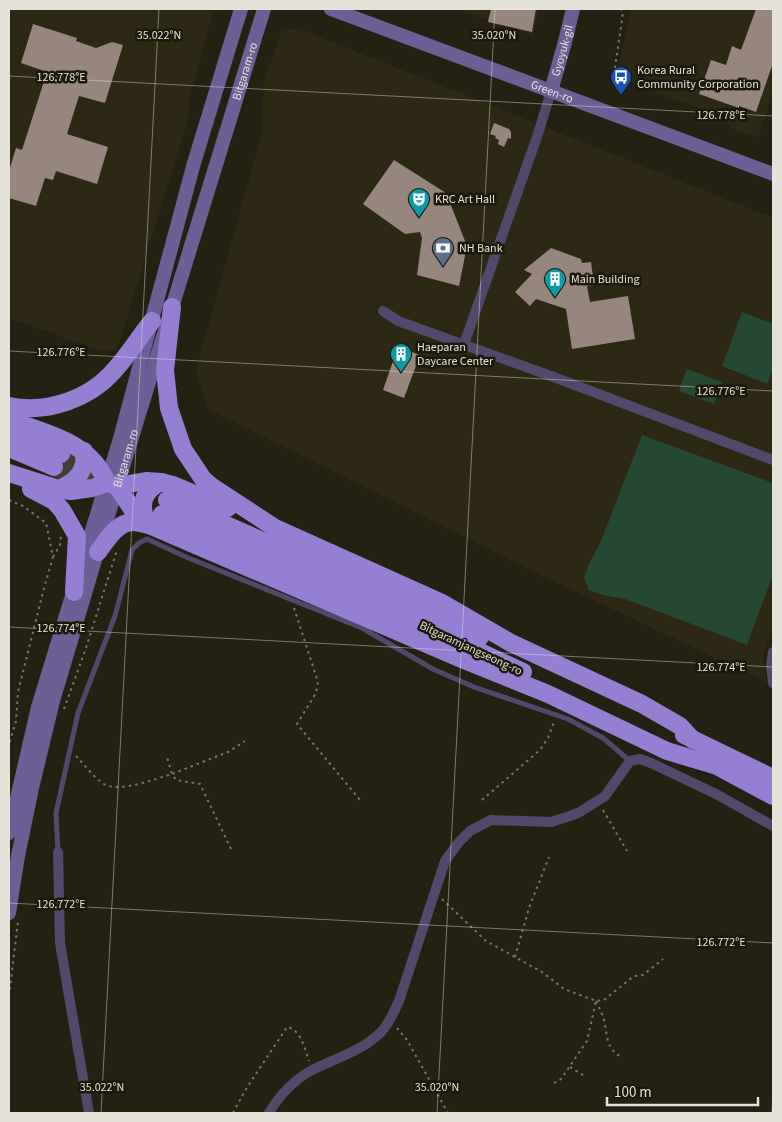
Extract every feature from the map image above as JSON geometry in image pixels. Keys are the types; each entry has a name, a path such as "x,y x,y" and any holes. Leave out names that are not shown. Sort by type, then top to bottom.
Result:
{"highway":[{"path":"172,307 164,370 169,408 183,450 203,480 275,528"},
{"path":"9,406 33,408 60,404 87,392 100,384 116,368 152,321"},
{"path":"9,420 63,439 84,451 91,457 134,512 159,513 464,660 548,694 667,750 717,766 773,796"},
{"path":"9,433 57,460 9,448"},
{"path":"59,489 75,481 81,473 85,459 84,451"},
{"path":"13,475 71,491 112,484 146,481 174,484 442,603 511,643 642,704 680,726 693,740"},
{"path":"13,475 25,485 54,501 68,518 77,536 74,592"},
{"path":"159,513 143,516 143,501 149,489 161,482"},
{"path":"98,552 117,529 126,523 159,513"},
{"name":"Bitgaramjangseong-ro","path":"159,513 436,617 618,702 652,721 773,778"}],"main road":[{"name":"Bitgaram-ro","path":"14,913 18,856 53,701 98,552 112,484 152,321 194,163 241,9"},
{"name":"Bitgaram-ro","path":"9,833 38,707 74,592 172,307 264,9"},
{"name":"Green-ro","path":"331,9 773,174"},
{"name":"Gyoyuk-gil","path":"551,91 566,42 573,9"}],"street":[{"path":"464,344 538,134 551,91"},
{"path":"383,311 398,322 464,344 773,460"},
{"path":"773,652 771,666 773,683"},
{"path":"269,1113 288,1088 312,1070 350,1054 382,1032 399,1001 445,861 458,842 480,825 491,820 552,822 570,816 598,802 605,796 630,762 640,760 651,762 718,795 773,826"},
{"path":"58,852 60,944 89,1113"}],"lane":[{"path":"58,852 56,813 78,714 115,616 132,550 139,543 147,539 186,557 362,628 434,669 474,687 557,715 603,738 630,762"}],"path":[{"path":"613,81 623,13 621,9"},
{"path":"9,500 23,506 46,524 53,557"},
{"path":"9,744 16,721 18,692 44,588 53,557 60,545 62,523 68,518"},
{"path":"63,713 118,548"},
{"path":"293,600 318,682 316,693 297,724 360,800"},
{"path":"482,800 540,750 548,738 557,715"},
{"path":"71,751 98,780 109,786 133,785 172,774 228,752 245,741"},
{"path":"167,757 172,774 176,780 200,784 231,849"},
{"path":"598,802 627,851"},
{"path":"515,957 529,908 549,857"},
{"path":"434,892 486,941 542,972 564,989 596,1000 604,1000 634,976 643,975 663,959"},
{"path":"9,996 14,913"},
{"path":"596,1000 604,1021 609,1044 612,1050 620,1056"},
{"path":"554,1083 561,1080 587,1041 596,1000"},
{"path":"389,1022 400,1030 407,1040 448,1113"},
{"path":"233,1113 246,1089 288,1028 292,1028 296,1032 303,1044 312,1070"},
{"path":"570,1066 586,1077"}],"shaded area":[{"path":"9,9 214,9 189,99 189,116 119,344 115,349 102,351 9,318"},
{"path":"457,9 539,9 533,36"},
{"path":"631,9 773,9 773,93 758,137 733,129 715,114 616,78"},
{"path":"297,28 773,218 773,628 763,656 766,682 547,578 208,409 196,370 262,132 264,80 282,31"}],"green space":[{"path":"742,312 773,324 773,368 767,384 722,366"},
{"path":"687,369 722,382 714,404 679,391"},
{"path":"642,435 773,483 773,574 747,645 625,599 589,590 584,578 601,541"}],"building":[{"path":"491,9 536,9 532,32 488,22"},
{"path":"756,9 773,9 773,63 756,112 699,94 711,60 726,65 732,46 741,50"},
{"path":"33,24 77,38 76,41 96,48 112,42 123,45 105,103 79,96 67,134 108,147 97,184 56,171 53,180 45,178 36,206 9,198 9,171 16,148 22,150 47,72 21,63"},
{"path":"494,123 509,129 511,132 511,139 508,138 504,147 498,144 499,140 495,138 496,136 490,134"},
{"name":"KRC Art Hall","path":"394,160 446,193 467,246 459,286 417,275 422,238 420,232 405,234 363,204"},
{"name":"Main Building","path":"551,248 581,259 582,263 591,262 594,285 587,286 590,302 628,296 635,339 572,349 566,309 536,299 530,306 515,292 532,274 524,270"},
{"name":"Haeparan Daycare Center","path":"398,347 420,355 404,398 383,390"}],"tunnel":[{"path":"61,454 97,470"},
{"path":"54,467 90,483"}],"place":[{"name":"Korea Rural Community Corporation","path":"621,96"},
{"name":"KRC Art Hall","path":"419,218"},
{"name":"NH Bank","path":"443,267"},
{"name":"Main Building","path":"555,298"},
{"name":"Haeparan Daycare Center","path":"401,373"}]}
